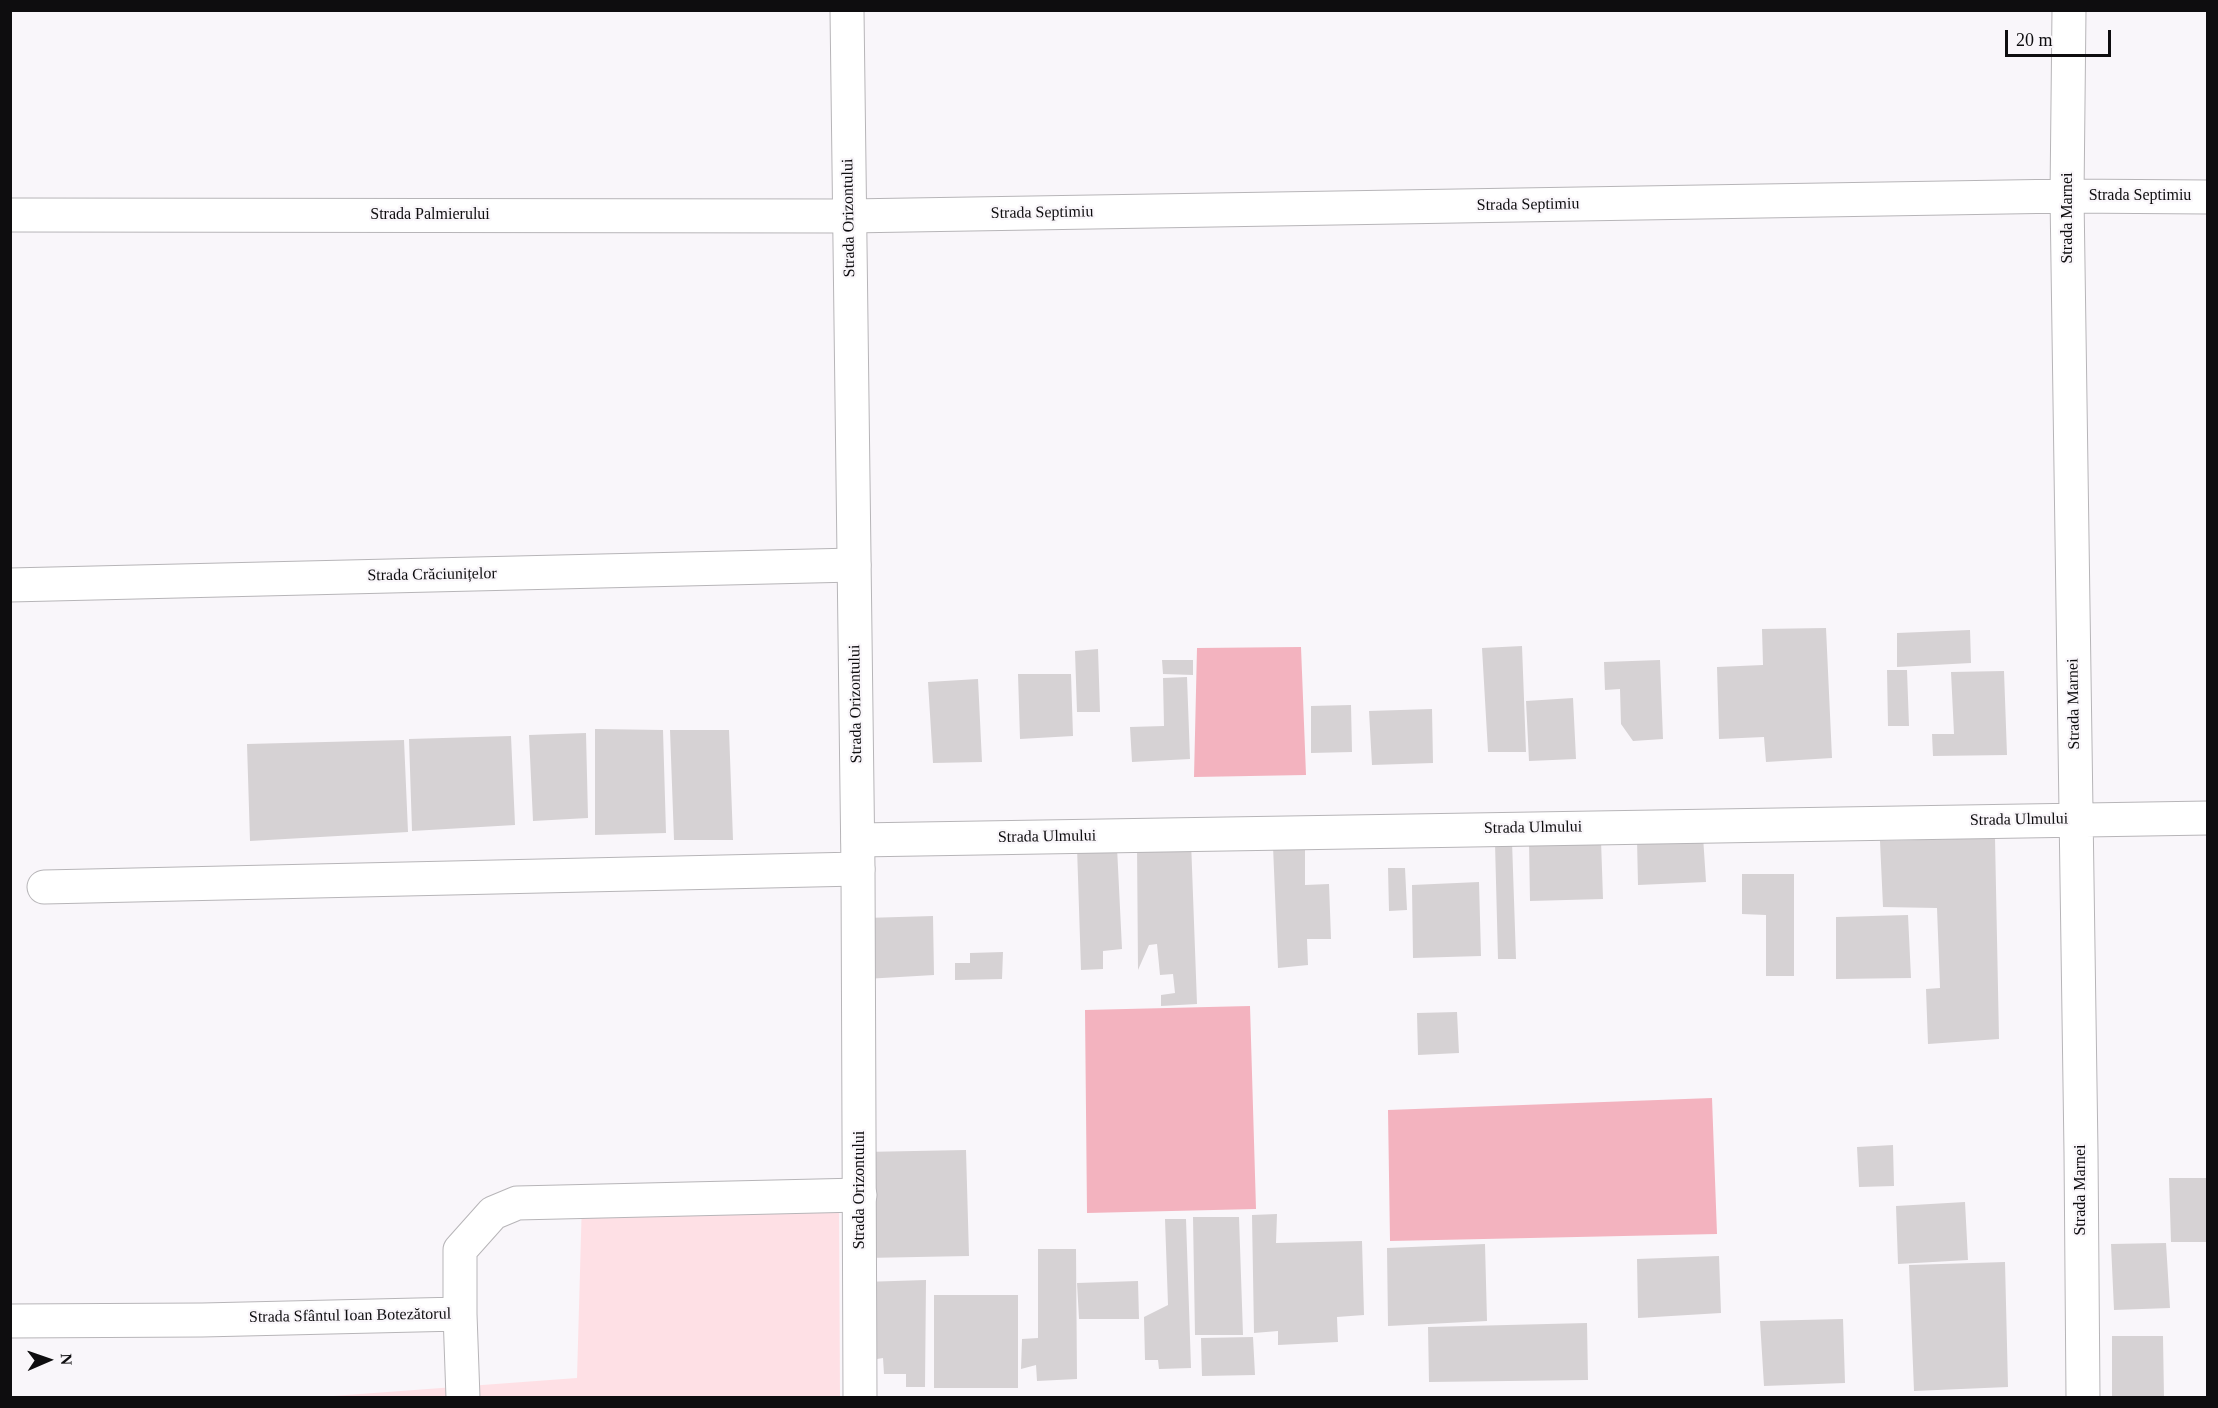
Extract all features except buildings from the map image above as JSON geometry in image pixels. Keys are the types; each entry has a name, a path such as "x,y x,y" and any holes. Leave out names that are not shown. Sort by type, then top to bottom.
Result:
{"street":[{"name":"Strada Orizontului","path":"847,10 858,854 860,1398"},
{"name":"Strada Marnei","path":"2069,10 2067,196 2083,1398"},
{"name":"Strada Septimiu","path":"849,216 2067,196 2208,197"},
{"name":"Strada Palmierului","path":"10,215 849,216"},
{"name":"Strada Crăciunițelor","path":"10,585 854,566"},
{"name":"Strada Ulmului","path":"45,887 858,854 2076,819 2208,818"},
{"name":"Strada Sfântul Ioan Botezătorul","path":"10,1321 202,1320 460,1314 460,1250 493,1213 517,1203 860,1195"},
{"path":"460,1314 463,1398"}],"shaded area":[{"path":"1301,647 1306,775 1194,777 1197,648"},
{"path":"1250,1006 1256,1209 1087,1213 1085,1010"},
{"path":"1712,1098 1717,1234 1390,1241 1388,1110"},
{"path":"582,1200 839,1200 840,1397 306,1398 577,1378"}]}
